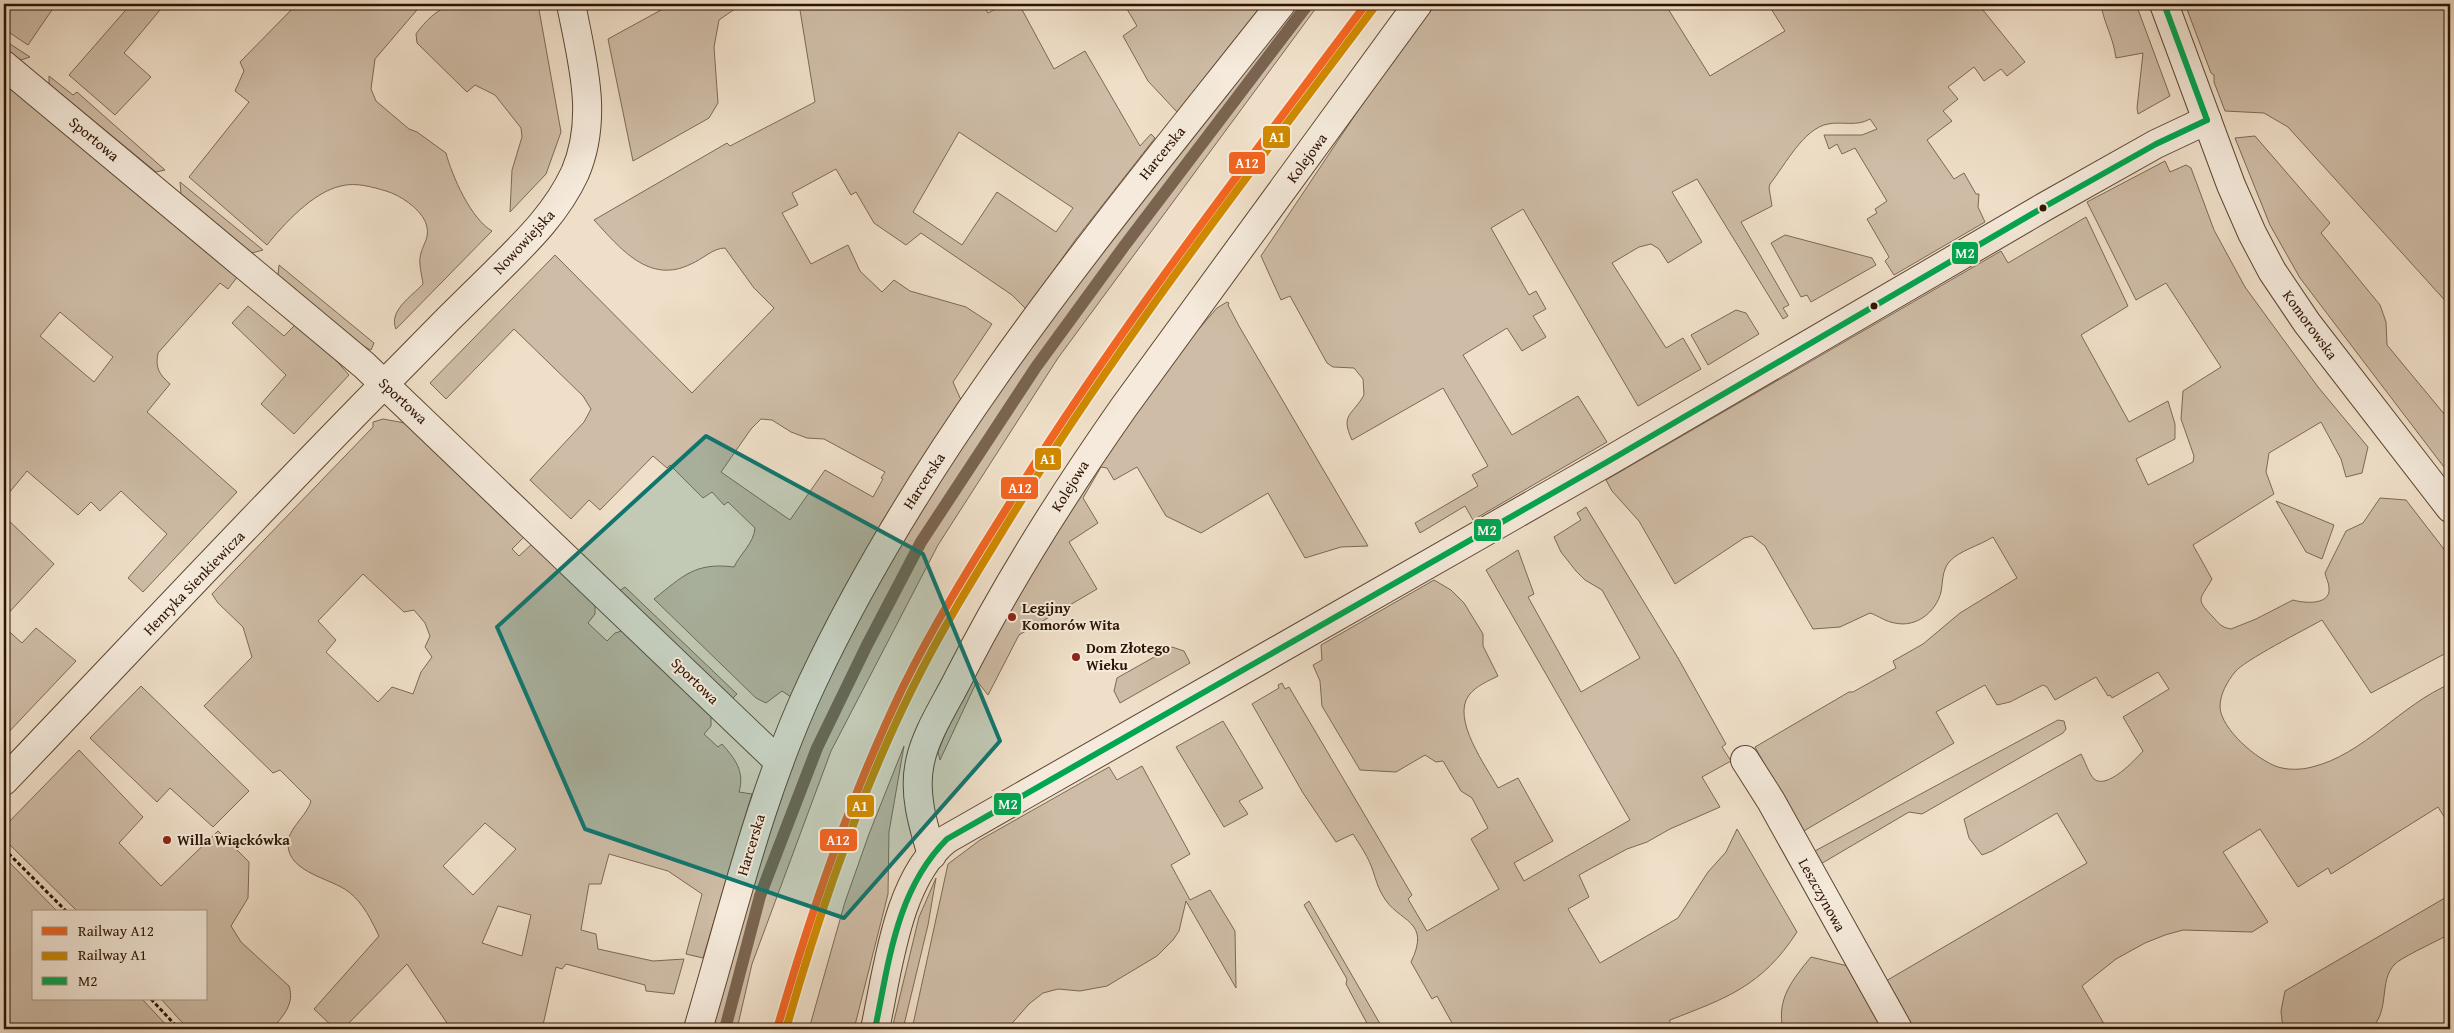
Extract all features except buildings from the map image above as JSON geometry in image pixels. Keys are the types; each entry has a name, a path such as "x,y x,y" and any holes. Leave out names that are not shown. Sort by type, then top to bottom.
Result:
{"street":[{"name":"Nowowiejska","path":"384,384 544,224 567,189 584,145 588,115 588,88 571,4"},
{"name":"Harcerska","path":"698,1029 749,849 779,762 811,685 850,606 932,467 1020,338 1094,238 1281,4"},
{"name":"Kolejowa","path":"932,855 918,798 920,762 940,716 1010,582 1107,431 1418,4"},
{"name":"Komorowska","path":"2164,4 2243,213 2282,288 2450,508"},
{"name":"Sportowa","path":"4,65 364,365 779,762"},
{"path":"875,1029 907,892 932,855 947,839 1607,462 2044,207 2156,144 2207,120"},
{"name":"Henryka Sienkiewicza","path":"4,781 384,384"},
{"name":"Leszczynowa","path":"1745,760 1771,801 1898,1029"}],"path":[{"path":"4,849 65,910"},
{"path":"152,1000 179,1029"}],"highlighted area":[{"path":"706,436 923,554 1000,741 844,918 585,829 497,627"}],"shaded area":[{"path":"4,4 56,4 28,45 4,29"},
{"path":"131,4 165,4 124,53 151,77 115,115 69,75"},
{"path":"297,4 422,4 375,59 371,89 376,101 409,129 417,132 446,153 463,196 477,217 492,231 396,329 394,322 398,310 423,284 420,261 427,236 427,227 422,216 403,199 375,188 358,185 347,185 330,189 300,210 267,245 189,177 249,102 235,91 244,71 240,62"},
{"path":"451,4 538,4 561,132 546,174 510,212 512,170 522,137 521,128 495,95 475,85 467,92 417,43 416,34 424,24 436,13"},
{"path":"672,4 742,4 719,20 714,47 718,103 709,118 633,161 608,39"},
{"path":"799,4 983,4 988,13 1005,4 1019,4 1054,69 1085,51 1140,146 1151,134 1155,138 1076,239 1026,309 1012,295 921,233 906,245 874,223 856,192 851,195 836,169 792,193 798,205 782,213 811,264 848,245 860,271 882,292 894,280 910,291 966,307 992,324 953,382 961,400 883,520 828,621 791,697 782,691 766,703 756,698 654,599 682,577 699,569 721,566 734,567 752,539 755,528 728,502 724,505 712,492 703,498 670,465 667,468 653,456 600,510 589,500 571,519 530,480 584,422 591,409 583,396 514,329 446,399 430,383 555,255 692,393 774,308 754,288 725,248 716,250 691,264 676,269 662,270 649,267 625,252 594,220 727,143 730,146 815,102","holes":["959,132 1073,208 1056,232 997,192 962,245 913,212","761,419 772,420 791,432 807,438 824,439 885,472 873,497 825,470 790,520 721,472 751,429"]},
{"path":"1124,4 1263,4 1177,112 1148,81 1123,36 1137,26"},
{"path":"1295,4 1319,4 1058,358 938,545 831,751 752,964 737,1029 712,1029 745,910 788,771 806,727 840,656 887,568 938,483 993,400 1051,319 1111,239"},
{"path":"1429,4 1665,4 1710,76 1785,31 1768,4 1978,4 2025,62 2007,76 2001,69 1984,81 1974,67 1948,87 1958,99 1943,111 1952,121 1927,140 1954,179 1964,173 1976,194 1979,194 1978,207 1985,222 1894,275 1885,261 1889,257 1867,219 1877,213 1875,209 1887,201 1855,148 1842,154 1837,144 1829,149 1824,135 1862,135 1877,129 1870,119 1860,123 1834,123 1819,127 1803,140 1770,184 1772,206 1741,222 1789,305 1783,308 1788,316 1783,319 1697,179 1672,192 1702,242 1668,263 1659,249 1651,244 1639,247 1612,263 1666,348 1683,338 1701,369 1638,406 1523,209 1491,228 1529,295 1536,291 1546,309 1533,316 1546,337 1522,351 1507,328 1463,355 1512,435 1578,396 1607,442 1473,520 1465,506 1420,533 1415,523 1478,486 1472,475 1488,466 1443,388 1352,440 1347,420 1364,395 1363,379 1354,368 1333,367 1327,363 1290,296 1281,300 1261,256"},
{"path":"2101,4 2136,4 2170,96 2138,114 2143,53 2116,58"},
{"path":"2185,4 2450,4 2450,306 2288,127 2264,113 2225,111 2214,82 2214,75 2211,73"},
{"path":"4,40 30,57 21,60 4,49"},
{"path":"49,76 73,95 77,92 165,170 156,172 49,84"},
{"path":"5,81 238,276 228,289 220,283 158,353 157,363 159,370 170,384 147,412 237,492 143,592 128,578 167,534 121,491 100,511 91,502 78,515 27,471 4,499","holes":["60,312 113,357 94,382 40,336"]},
{"path":"2255,136 2330,223 2321,233 2380,305 2386,322 2387,345 2450,421 2450,475 2300,278 2270,225 2235,138"},
{"path":"2165,161 2170,172 2186,165 2191,168 2214,230 2245,287 2318,387 2368,447 2362,473 2346,477 2341,459 2321,422 2269,453 2266,472 2274,494 2193,545 2212,579 2202,595 2201,602 2203,606 2220,624 2231,629 2256,619 2293,600 2316,602 2326,598 2329,584 2325,573 2346,531 2363,523 2380,498 2406,500 2450,557 2450,651 2371,693 2322,620 2240,667 2227,684 2221,697 2220,707 2222,716 2233,734 2260,758 2278,767 2303,769 2331,761 2348,752 2415,704 2450,684 2450,826 2438,807 2331,874 2328,868 2298,887 2260,829 2223,852 2268,922 2252,932 2183,930 2145,943 2116,959 2082,986 2107,1029 1914,1029 1886,981 2087,863 2057,813 1982,855 1969,838 1964,819 2081,754 2094,779 2106,781 2113,777 2127,767 2143,751 2123,717 2169,689 2158,672 2112,698 2110,695 2108,696 2096,677 2055,700 2047,687 2043,685 2010,702 1997,705 1985,685 1936,712 1954,743 1802,832 1755,747 1849,692 1853,692 1896,668 1893,661 1923,644 1960,613 2017,578 1993,537 1964,551 1949,562 1935,606 1917,621 1903,624 1895,623 1870,613 1840,627 1813,629 1765,546 1752,536 1744,538 1675,584 1639,521 1612,491 1606,480 2001,251 2008,263 2086,217 2128,306 2081,335 2129,422 2168,401 2175,424 2175,439 2136,459 2148,485 2193,462 2194,456 2181,419 2183,391 2221,367 2166,283 2136,300 2087,202"},
{"path":"180,182 263,250 252,253 181,194"},
{"path":"1785,235 1872,258 1876,265 1811,302 1807,295 1801,297 1771,243"},
{"path":"279,265 374,343 371,350 361,345 278,276"},
{"path":"1227,302 1239,326 1368,546 1341,547 1305,558 1268,493 1201,533 1166,516 1137,467 1114,480 1107,468 1101,467 1083,498 1098,523 1069,542 1097,589 1019,635 988,695 977,681 940,760 938,752 956,706 1072,499 1177,354 1217,308"},
{"path":"248,306 284,336 296,324 328,351 349,375 294,434 261,404 286,375 232,323"},
{"path":"1736,310 1746,313 1759,334 1708,365 1691,335"},
{"path":"383,419 405,423 525,536 512,549 519,556 533,543 595,606 595,614 588,623 607,641 615,633 622,631 711,717 711,726 704,734 718,747 722,744 738,766 741,778 739,792 752,794 703,958 686,954 702,894 668,871 609,854 601,884 589,884 581,930 596,934 598,949 653,961 684,959 674,994 646,991 645,985 566,964 562,969 556,967 543,1025 551,1029 451,1029 407,964 343,1029 335,1029 314,1009 379,936 367,913 349,892 312,874 295,862 290,854 288,845 291,833 306,812 311,801 280,770 273,773 204,706 252,657 243,627 218,603 212,594 373,427 373,422","holes":["363,574 404,612 414,610 425,623 430,636 425,647 432,657 421,672 413,694 392,687 378,702 326,652 336,640 318,621","485,823 516,849 473,895 443,866","498,906 531,915 522,956 482,943"]},
{"path":"2276,501 2334,525 2322,559 2306,552"},
{"path":"1586,507 1678,658 1726,744 1722,747 1731,761 1702,777 1720,807 1670,829 1647,842 1627,849 1579,875 1589,897 1568,909 1600,963 1678,918 1708,872 1726,852 1737,829 1797,932 1784,950 1756,978 1726,997 1670,1020 1669,1029 1441,1029 1452,1023 1437,996 1432,999 1411,962 1418,937 1415,929 1389,905 1383,896 1369,861 1353,834 1336,842 1303,793 1252,704 1279,688 1278,685 1282,683 1285,689 1289,687 1412,895 1408,899 1427,931 1499,889 1471,839 1488,828 1472,798 1461,791 1443,761 1436,762 1425,755 1396,772 1360,770 1322,706 1320,681 1313,665 1322,660 1321,645 1434,580 1451,590 1464,603 1483,634 1483,646 1498,676 1475,689 1469,695 1465,705 1464,717 1472,742 1498,788 1518,778 1553,841 1514,863 1524,881 1630,820 1486,570 1518,550 1534,594 1528,597 1581,692 1640,658 1602,590 1585,580 1576,571 1561,552 1554,537 1581,520 1577,513"},
{"path":"4,516 54,564 4,618"},
{"path":"625,587 737,694 732,699 619,591"},
{"path":"4,627 22,643 36,628 76,661 4,737"},
{"path":"1172,647 1184,651 1190,663 1120,703 1114,691 1117,678"},
{"path":"141,686 249,791 213,827 170,788 157,802 90,738"},
{"path":"2058,720 2064,721 2066,729 2063,733 1922,814 1909,812 1819,865 1813,852"},
{"path":"1223,721 1263,788 1239,801 1248,814 1224,827 1176,747"},
{"path":"904,746 889,832 888,894 854,1029 809,1029 845,902 869,834"},
{"path":"79,750 143,817 119,843 161,886 218,831 249,862 248,898 231,926 241,942 289,986 289,1004 284,1014 272,1029 188,1029 162,1000 208,1000 208,910 76,910 4,839 4,827"},
{"path":"1142,766 1190,854 1171,865 1190,900 1210,890 1235,931 1236,988 1186,901 1179,931 1173,940 1157,956 1107,986 1080,991 1058,989 1043,993 1029,1004 1007,1029 912,1029 948,864 980,840 1109,767 1117,780"},
{"path":"4,857 56,910 32,910 32,1000 143,1000 170,1029 4,1029"},
{"path":"936,878 928,925 903,1029 892,1029 919,917"},
{"path":"2450,895 2450,934 2395,964 2387,979 2381,1013 2371,1029 2283,1029 2281,1011 2285,991"},
{"path":"1309,901 1383,1029 1370,1029 1346,984 1347,979 1304,905"},
{"path":"1811,957 1848,966 1885,1029 1783,1029 1781,1018 1784,999 1792,982"}],"waterway":[{"path":"725,1029 760,896 817,748 867,645 921,542 1036,367 1125,245 1308,4"}],"rail line":[{"name":"A12","path":"777,1029 818,898 866,770 903,687 939,620 1005,511 1090,380 1180,253 1366,4"},
{"name":"A1","path":"786,1029 826,899 857,814 892,730 948,622 1013,514 1142,320 1373,9"}],"transit line":[{"name":"M2","path":"2164,4 2207,120"},
{"name":"M2","path":"875,1029 890,953 905,904 916,881 930,859 947,839 1607,462 2044,207 2156,144 2207,120"}],"place":[{"name":"Legijny Komorów Wita","path":"1012,617"},
{"name":"Dom Złotego Wieku","path":"1076,657"},
{"name":"Willa Wiąckówka","path":"167,840"}]}
